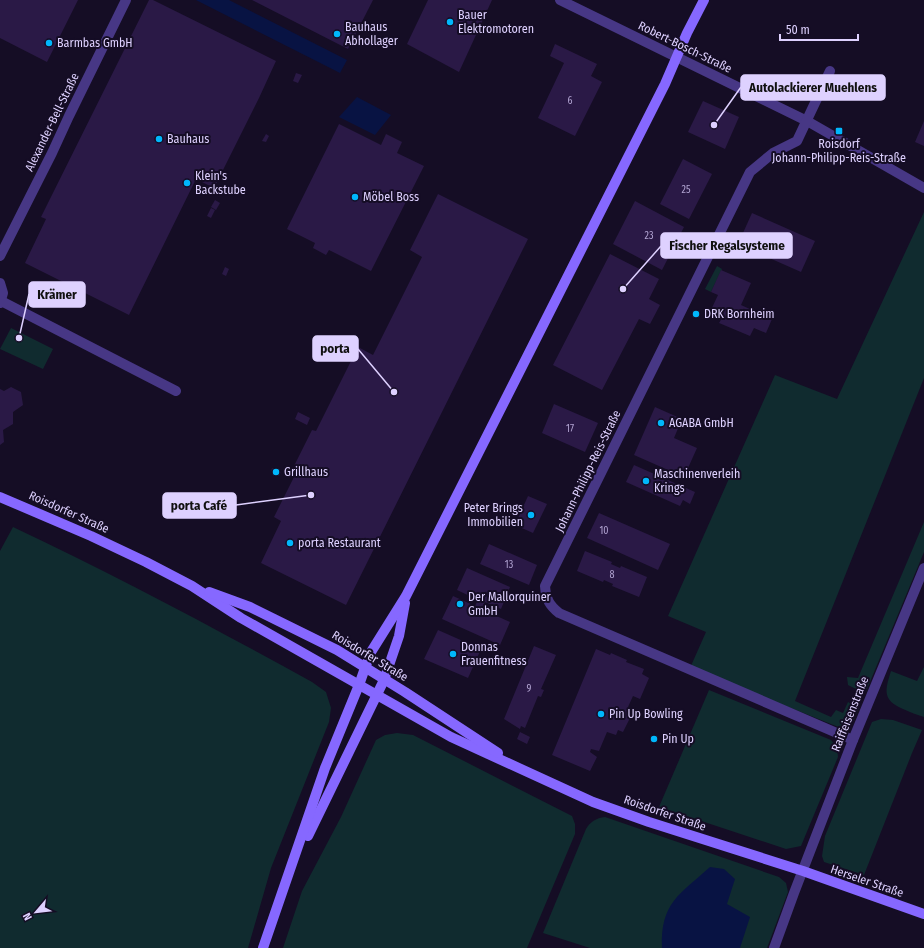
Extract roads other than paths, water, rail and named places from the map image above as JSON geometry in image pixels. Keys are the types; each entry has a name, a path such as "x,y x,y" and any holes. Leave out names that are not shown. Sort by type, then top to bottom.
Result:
{"main road":[{"path":"263,948 325,768 371,652 406,596 665,84 687,33 704,0"},
{"name":"Roisdorfer Straße","path":"0,497 92,536 192,586 241,618 451,737 593,802 649,822 803,871"},
{"name":"Roisdorfer Straße","path":"192,586 250,607 337,650 524,770"},
{"path":"292,866 324,806 384,680 398,636 406,596"},
{"name":"Herseler Straße","path":"803,871 924,914"}],"street":[{"name":"Alexander-Bell-Straße","path":"0,256 126,0"},
{"name":"Robert-Bosch-Straße","path":"560,0 807,121 924,188"},
{"name":"Johann-Philipp-Reis-Straße","path":"830,71 797,142 773,153 750,172 545,586 548,603 559,613 853,740"},
{"path":"0,283 3,293 1,302 176,390"},
{"name":"Raiffeisenstraße","path":"774,948 853,740 924,568"}],"place":[{"name":"Bauer Elektromotoren","path":"450,22"},
{"name":"Bauhaus Abhollager","path":"337,34"},
{"name":"Barmbas GmbH","path":"49,43"},
{"name":"Autolackierer Muehlens","path":"714,125"},
{"name":"Roisdorf Johann-Philipp-Reis-Straße","path":"839,131"},
{"name":"Bauhaus","path":"159,139"},
{"name":"Klein's Backstube","path":"187,183"},
{"name":"Möbel Boss","path":"355,197"},
{"name":"Fischer Regalsysteme","path":"623,289"},
{"name":"DRK Bornheim","path":"696,314"},
{"name":"Krämer","path":"19,338"},
{"name":"porta","path":"394,392"},
{"name":"AGABA GmbH","path":"661,423"},
{"name":"Grillhaus","path":"276,472"},
{"name":"Maschinenverleih Krings","path":"646,481"},
{"name":"porta Café","path":"311,495"},
{"name":"Peter Brings Immobilien","path":"531,515"},
{"name":"porta Restaurant","path":"290,543"},
{"name":"Der Mallorquiner GmbH","path":"460,604"},
{"name":"Donnas Frauenfitness","path":"453,654"},
{"name":"Pin Up Bowling","path":"601,714"},
{"name":"Pin Up","path":"654,739"}]}
